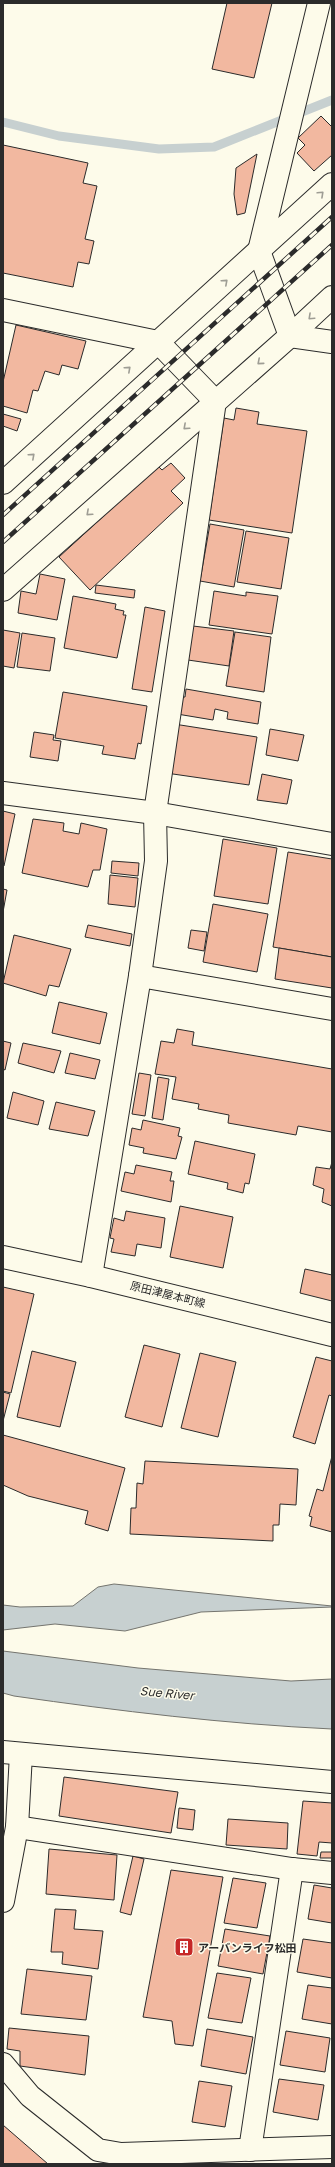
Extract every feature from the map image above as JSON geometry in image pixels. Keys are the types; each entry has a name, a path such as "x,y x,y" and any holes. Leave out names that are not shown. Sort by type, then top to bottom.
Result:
{"street":[{"path":"290,336 259,252 319,3"},
{"path":"3,482 259,252 332,184"},
{"path":"3,590 332,297"},
{"path":"3,310 158,342 215,401"},
{"path":"290,336 332,342"},
{"path":"91,1276 140,976 156,860 155,813 215,401"},
{"path":"3,792 155,813 332,844"},
{"path":"140,976 332,1009"},
{"name":"原田津屋本町線","path":"3,1257 91,1276 332,1335"},
{"path":"3,1901 17,1827 12,1753 332,1782"},
{"path":"17,1827 292,1869 332,1873"},
{"path":"250,2150 292,1869"},
{"path":"3,2064 30,2096 98,2150 120,2159 250,2150 332,2147"}],"water":[{"path":"114,1584 332,1607 201,1612 125,1631 55,1624 3,1630 3,1605 20,1607 73,1606 98,1587"},
{"name":"Sue River","path":"3,1651 138,1668 291,1681 332,1679 332,1729 252,1724 172,1716 14,1696 3,1693"}],"building":[{"path":"227,3 272,3 254,78 212,69"},
{"path":"321,116 332,127 332,155 314,171 297,153 305,145 298,138"},
{"path":"3,145 88,163 83,183 97,186 85,239 94,241 89,264 78,262 73,287 3,273"},
{"path":"257,154 245,213 237,215 234,194 236,168"},
{"path":"16,325 86,341 78,369 62,365 59,375 45,371 38,391 33,390 27,413 3,406 3,382"},
{"path":"236,408 259,412 257,424 307,431 292,533 209,520 224,418 234,420"},
{"path":"3,414 21,419 17,431 3,426"},
{"path":"171,463 185,478 171,491 183,503 90,590 59,557 158,466 162,470"},
{"path":"210,524 244,530 234,587 200,581"},
{"path":"246,531 289,538 281,589 237,582"},
{"path":"40,574 65,579 57,620 18,613 21,591 36,594"},
{"path":"96,585 135,590 134,598 95,593"},
{"path":"214,591 246,596 246,592 278,596 272,634 209,625"},
{"path":"73,596 116,604 115,609 124,611 123,615 126,615 117,658 64,648"},
{"path":"145,607 165,611 152,692 132,689"},
{"path":"193,626 234,631 229,666 188,660"},
{"path":"3,630 20,633 14,668 3,666"},
{"path":"235,632 271,637 264,692 226,686"},
{"path":"22,633 55,638 50,671 17,667"},
{"path":"186,689 261,702 258,724 227,719 228,712 215,709 213,720 177,714 180,697 185,697"},
{"path":"63,692 147,706 141,744 138,743 135,759 102,754 104,746 55,738"},
{"path":"174,724 257,737 249,785 166,773"},
{"path":"270,729 304,735 298,761 266,755"},
{"path":"34,732 54,735 53,740 61,741 58,761 30,757"},
{"path":"262,774 292,780 287,804 257,800"},
{"path":"3,811 15,814 4,866 3,865"},
{"path":"33,819 64,823 63,831 79,834 81,823 107,829 100,870 93,870 88,887 22,873"},
{"path":"223,839 277,848 268,904 214,896"},
{"path":"288,852 332,859 332,957 273,947"},
{"path":"112,861 139,863 138,876 111,873"},
{"path":"110,875 138,878 135,907 108,904"},
{"path":"3,889 7,890 3,912"},
{"path":"213,904 268,914 257,972 203,962"},
{"path":"88,925 132,934 130,946 85,937"},
{"path":"191,930 207,932 204,951 188,948"},
{"path":"14,935 71,949 59,987 49,985 46,996 3,983"},
{"path":"279,948 332,957 332,988 275,979"},
{"path":"59,1002 107,1013 100,1044 52,1033"},
{"path":"177,1029 194,1032 192,1045 332,1069 332,1132 298,1126 296,1135 228,1123 229,1115 198,1109 199,1104 172,1099 176,1077 155,1074 161,1041 174,1043"},
{"path":"3,1041 11,1043 5,1070 3,1069"},
{"path":"23,1043 61,1051 54,1073 18,1063"},
{"path":"70,1053 100,1060 95,1079 65,1073"},
{"path":"139,1073 151,1075 145,1116 132,1114"},
{"path":"158,1077 169,1079 163,1120 152,1118"},
{"path":"13,1092 44,1101 38,1125 7,1118"},
{"path":"56,1102 95,1111 88,1136 49,1129"},
{"path":"143,1120 180,1128 178,1136 182,1137 176,1159 143,1153 144,1148 129,1145 132,1128 141,1130"},
{"path":"195,1141 255,1154 249,1184 245,1183 243,1193 227,1189 228,1183 188,1174"},
{"path":"332,1162 332,1206 322,1202 324,1189 313,1185 316,1167 330,1169"},
{"path":"136,1165 172,1172 170,1181 174,1181 171,1202 121,1191 125,1172 134,1174"},
{"path":"180,1206 233,1217 223,1268 170,1257"},
{"path":"126,1211 165,1218 161,1248 137,1244 135,1256 111,1252 114,1239 110,1238 114,1218 124,1221"},
{"path":"305,1269 332,1275 332,1301 300,1293"},
{"path":"3,1287 34,1294 11,1393 3,1391"},
{"path":"144,1345 180,1354 162,1427 125,1417"},
{"path":"32,1351 76,1362 60,1427 17,1417"},
{"path":"200,1353 236,1362 218,1437 181,1428"},
{"path":"316,1357 332,1361 332,1396 329,1395 315,1444 293,1437"},
{"path":"3,1392 10,1394 3,1421"},
{"path":"3,1435 125,1468 108,1531 85,1524 88,1511 28,1496 3,1485"},
{"path":"332,1456 332,1532 310,1526 312,1517 309,1516 317,1489 323,1491"},
{"path":"145,1461 298,1469 296,1505 280,1504 279,1525 273,1525 273,1541 130,1534 131,1508 136,1508 137,1483 143,1484"},
{"path":"64,1777 178,1792 171,1833 59,1816"},
{"path":"303,1801 332,1803 332,1843 319,1842 317,1856 297,1854"},
{"path":"179,1808 195,1810 193,1830 177,1828"},
{"path":"228,1819 288,1823 287,1849 226,1845"},
{"path":"49,1849 117,1855 114,1900 46,1894"},
{"path":"321,1852 332,1852 332,1858 320,1858"},
{"path":"133,1856 144,1859 131,1915 120,1912"},
{"name":"アーバンライフ松田","path":"171,1870 223,1877 193,2046 175,2044 172,2021 143,2017"},
{"path":"233,1878 266,1883 257,1928 224,1923"},
{"path":"314,1885 332,1888 332,1923 308,1919"},
{"path":"55,1909 76,1910 74,1929 103,1931 98,1969 62,1964 63,1952 51,1952"},
{"path":"225,1929 270,1936 263,1974 218,1966"},
{"path":"303,1939 332,1943 332,1978 297,1972"},
{"path":"27,1969 92,1976 86,2020 21,2014"},
{"path":"217,1973 251,1978 242,2023 208,2018"},
{"path":"308,1985 332,1988 332,2024 302,2019"},
{"path":"9,2028 89,2036 85,2075 20,2066 20,2051 7,2049"},
{"path":"207,2029 253,2037 246,2074 201,2066"},
{"path":"286,2031 330,2038 325,2072 280,2065"},
{"path":"279,2079 324,2085 318,2120 273,2112"},
{"path":"199,2081 232,2086 225,2127 192,2122"},
{"path":"3,2125 48,2164 3,2164"}],"waterway":[{"path":"3,122 59,136 159,149 214,147 332,100"}],"railway":[{"path":"3,515 332,217"},
{"path":"3,542 332,245"}],"place":[{"name":"アーバンライフ松田","path":"184,1947"}]}
